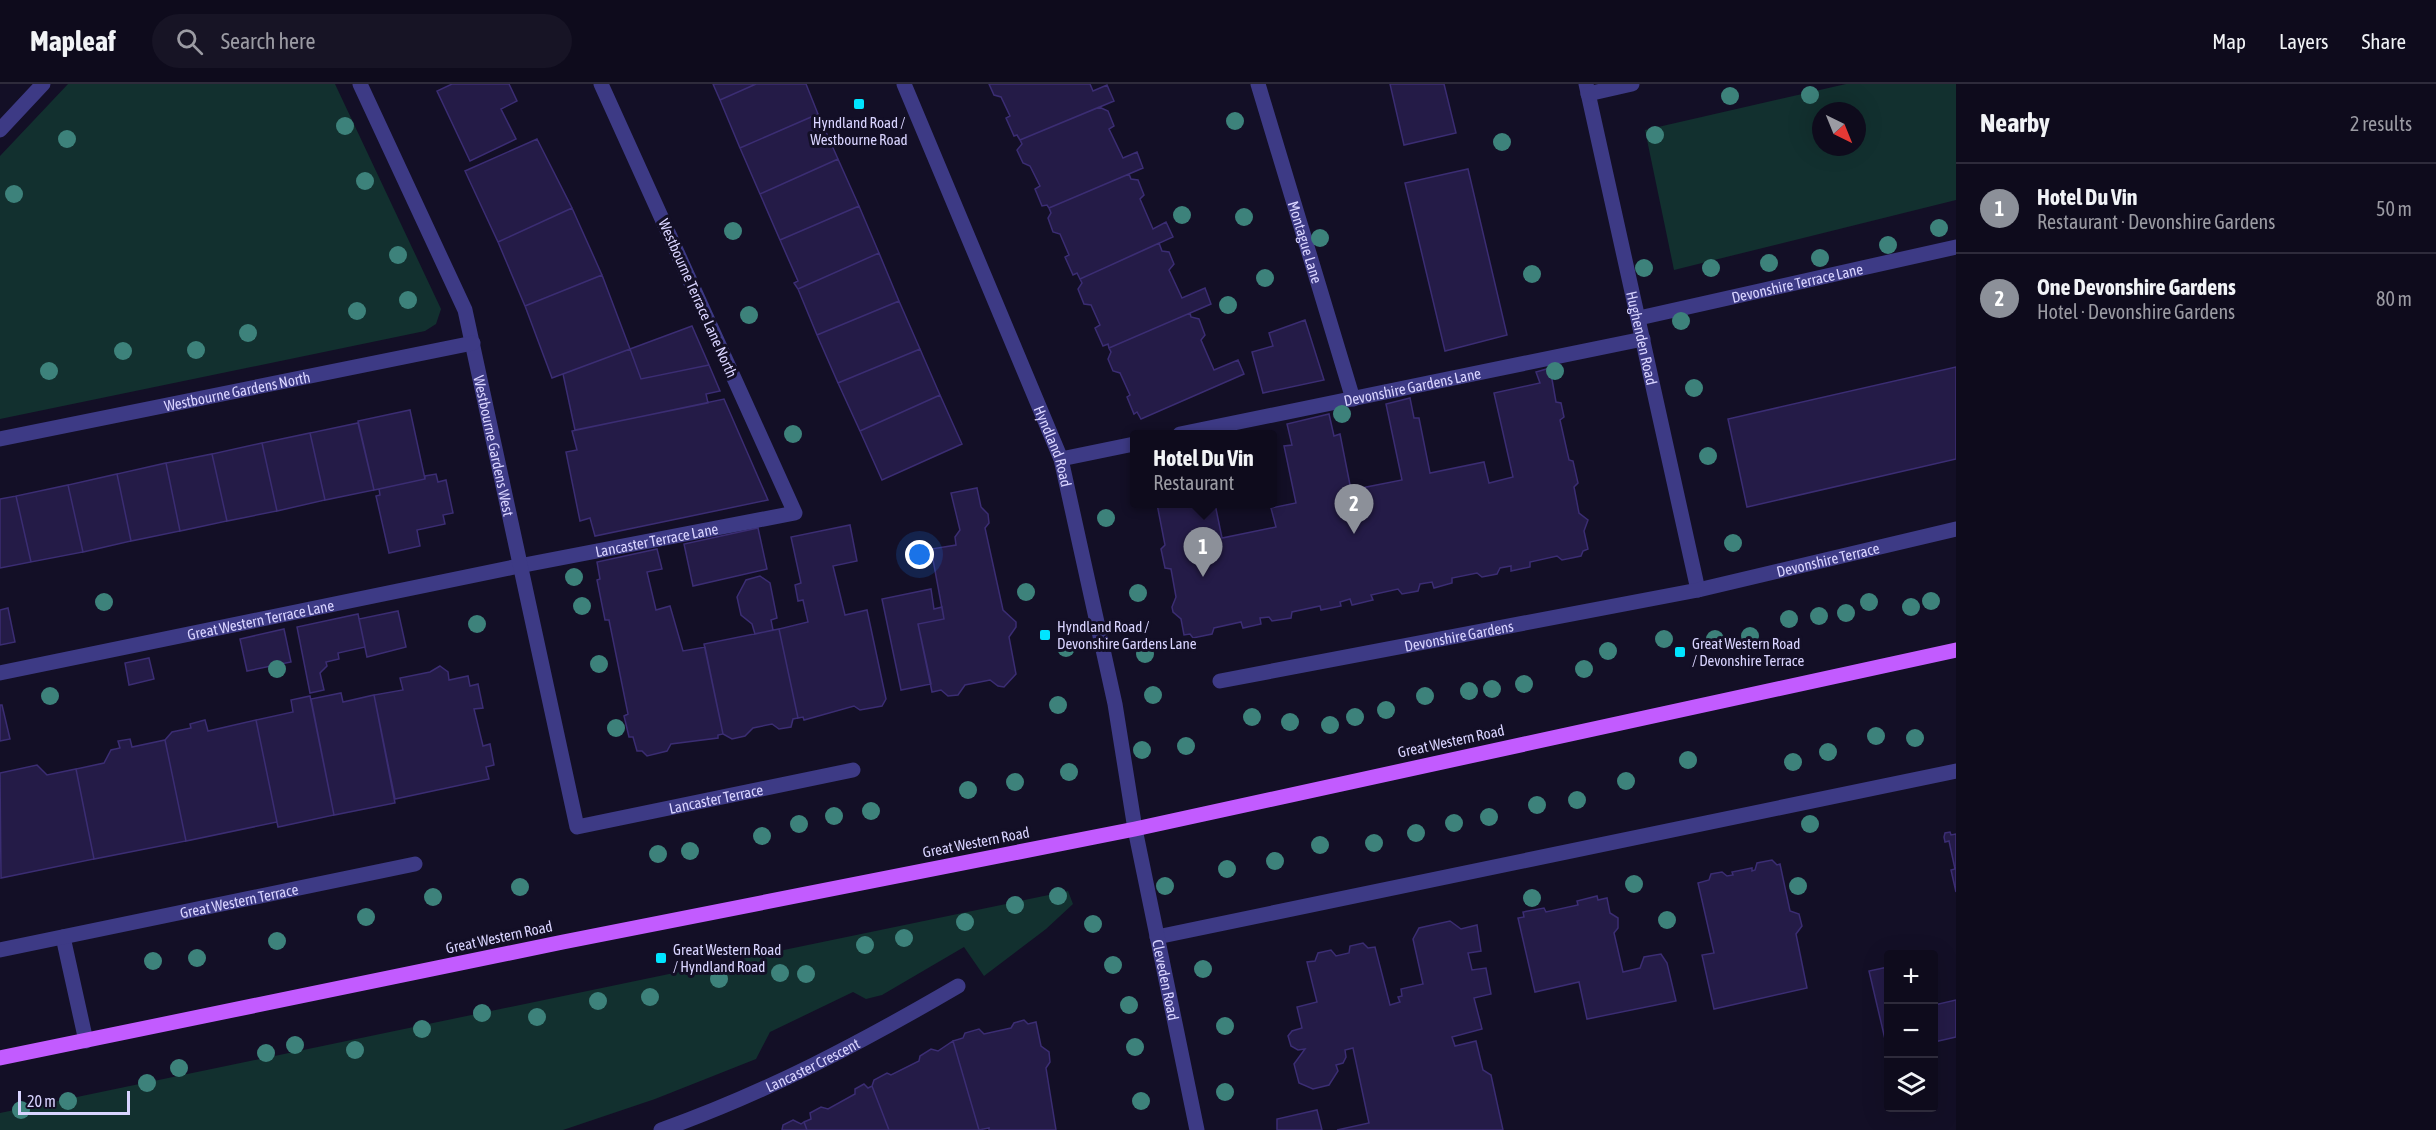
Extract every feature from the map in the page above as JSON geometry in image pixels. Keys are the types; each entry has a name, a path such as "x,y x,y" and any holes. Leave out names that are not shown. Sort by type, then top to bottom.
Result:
{"main road":[{"name":"Great Western Road","path":"0,1058 1134,829 1956,650"}],"street":[{"path":"0,130 43,84"},
{"name":"Westbourne Gardens West","path":"360,84 465,310 577,827"},
{"name":"Westbourne Terrace Lane North","path":"602,84 795,513"},
{"name":"Hyndland Road","path":"904,84 1061,459 1115,704 1134,829"},
{"name":"Montague Lane","path":"1258,84 1353,399"},
{"path":"1587,89 1632,84"},
{"name":"Hughenden Road","path":"1587,89 1698,590"},
{"name":"Devonshire Terrace Lane","path":"1639,318 1956,247"},
{"name":"Devonshire Gardens Lane","path":"1204,430 1643,339"},
{"name":"Westbourne Gardens North","path":"0,439 473,343"},
{"path":"1061,459 1130,445"},
{"name":"Lancaster Terrace Lane","path":"519,566 795,513"},
{"name":"Devonshire Terrace","path":"1698,590 1956,529"},
{"name":"Great Western Terrace Lane","path":"0,673 519,566"},
{"name":"Devonshire Gardens","path":"1220,681 1698,590"},
{"name":"Lancaster Terrace","path":"577,827 853,770"},
{"path":"1157,937 1956,771"},
{"name":"Cleveden Road","path":"1134,829 1197,1130"},
{"name":"Great Western Terrace","path":"0,950 415,864"},
{"path":"63,937 86,1041"},
{"name":"Lancaster Crescent","path":"661,1130 713,1112 791,1077 877,1034 958,986"}],"green space":[{"path":"68,84 335,84 441,309 436,324 425,331 0,419 0,156"},
{"path":"1846,84 1956,84 1956,200 1674,270 1645,130"},
{"path":"1068,891 1073,904 1046,929 984,976 964,947 882,995 866,999 853,992 770,1032 756,1059 655,1099 563,1130 0,1130 0,1113"}],"building":[{"path":"452,84 509,84 517,101 501,109 516,139 470,161 437,91"},
{"path":"713,84 756,84 720,100"},
{"path":"756,84 806,84 818,114 740,148 720,100"},
{"path":"989,84 1090,84 1093,91 1107,85 1114,101 1020,140 1017,135 1014,136 1006,118 1010,116 1001,97 994,95"},
{"path":"1390,84 1444,84 1456,133 1404,145"},
{"path":"1099,107 1108,111 1114,126 1109,129 1123,158 1137,152 1143,168 1049,208 1047,205 1042,206 1035,189 1040,186 1030,166 1023,163 1017,150 1022,144 1020,140"},
{"path":"818,114 838,159 760,194 740,148"},
{"path":"537,139 572,208 498,242 465,171"},
{"path":"838,159 859,206 780,240 760,194"},
{"path":"1468,169 1507,335 1445,351 1405,183"},
{"path":"1129,174 1131,179 1138,180 1144,195 1140,199 1153,229 1166,222 1173,237 1080,279 1077,273 1073,275 1065,257 1069,255 1060,234 1053,232 1048,218 1051,213 1049,208"},
{"path":"859,206 879,253 798,289 794,283 798,281 780,240"},
{"path":"572,208 602,275 525,306 498,242"},
{"path":"1159,243 1162,251 1169,252 1174,264 1169,270 1182,298 1205,288 1211,304 1109,348 1108,344 1103,346 1095,328 1100,325 1091,305 1084,304 1078,289 1082,283 1080,279"},
{"path":"879,253 899,301 817,335 798,289"},
{"path":"602,275 630,349 552,378 525,306"},
{"path":"899,301 920,349 838,383 817,335"},
{"path":"1190,313 1191,317 1199,319 1205,335 1201,340 1214,370 1238,360 1244,374 1141,419 1137,412 1134,414 1127,397 1130,395 1120,373 1113,371 1108,359 1111,352 1109,348"},
{"path":"1305,320 1324,380 1263,393 1252,352 1273,346 1269,333"},
{"path":"692,326 709,365 641,379 630,349"},
{"path":"630,349 641,379 709,365 720,391 706,394 708,403 575,430 563,374"},
{"path":"920,349 940,395 860,431 838,383"},
{"path":"1956,367 1956,459 1747,507 1728,419"},
{"path":"1550,368 1556,402 1561,403 1564,417 1560,420 1569,460 1573,461 1578,483 1574,487 1579,513 1588,520 1584,531 1588,549 1583,551 1581,556 1562,560 1557,556 1530,562 1530,567 1511,571 1511,566 1500,568 1497,574 1482,577 1477,573 1452,578 1452,583 1434,588 1432,582 1420,584 1418,591 1402,594 1398,589 1371,595 1373,600 1352,605 1350,599 1340,602 1341,606 1321,610 1320,606 1292,612 1291,618 1272,621 1269,617 1260,618 1261,624 1243,628 1241,622 1214,628 1212,634 1193,638 1190,634 1184,635 1181,619 1173,612 1172,607 1176,597 1171,569 1165,568 1161,549 1165,545 1158,508 1216,508 1222,538 1276,527 1271,508 1296,503 1284,446 1292,445 1287,424 1329,414 1334,436 1340,434 1351,490 1402,480 1386,404 1410,398 1414,418 1419,418 1430,473 1484,462 1489,483 1513,477 1494,393 1540,383 1536,372"},
{"path":"940,395 962,444 882,480 860,431"},
{"path":"724,399 768,500 595,536 590,518 580,521 566,452 577,450 572,431"},
{"path":"410,410 425,479 374,490 358,421"},
{"path":"358,423 374,490 325,500 310,433"},
{"path":"310,433 325,500 277,511 262,443"},
{"path":"262,443 277,511 227,521 212,454"},
{"path":"212,454 227,521 180,531 166,463"},
{"path":"166,463 180,531 131,541 117,474"},
{"path":"117,474 131,541 83,552 68,485"},
{"path":"436,474 438,482 446,480 453,513 443,515 445,524 417,530 420,546 389,553 376,496 380,495 379,489 425,479 425,476"},
{"path":"68,485 83,552 31,562 16,496"},
{"path":"977,488 981,507 988,514 989,523 985,528 1003,610 1016,622 1016,627 1009,637 1016,674 1004,687 990,680 965,685 958,695 948,696 941,690 932,692 918,624 944,619 931,549 956,545 955,537 960,530 951,493"},
{"path":"16,496 31,562 0,568 0,499"},
{"path":"850,525 857,561 833,566 845,615 867,610 886,699 882,706 860,710 854,706 804,720 803,717 798,718 779,629 808,622 803,600 798,601 795,585 801,583 791,537"},
{"path":"758,528 767,569 693,586 684,544"},
{"path":"657,549 662,569 647,572 656,610 670,606 683,651 705,647 723,734 718,735 718,738 671,744 667,751 647,756 642,751 637,751 633,737 629,737 624,716 628,714 609,620 605,620 597,580 600,579 597,562"},
{"path":"760,576 770,583 777,618 771,620 773,630 755,634 752,624 741,615 737,597 746,580"},
{"path":"931,589 934,609 942,607 944,619 918,624 931,684 901,690 882,599"},
{"path":"8,608 15,642 0,645 0,610"},
{"path":"398,611 406,647 367,657 359,619"},
{"path":"358,614 365,647 338,653 339,659 326,662 327,666 320,673 324,690 310,693 297,627"},
{"path":"284,629 291,662 247,671 240,639"},
{"path":"779,629 798,718 793,719 791,727 779,729 772,724 753,728 745,736 732,739 723,734 704,644"},
{"path":"149,658 154,679 129,685 125,663"},
{"path":"440,666 448,672 449,680 468,676 470,686 478,684 483,708 474,709 483,746 490,744 494,765 486,767 489,779 395,799 374,695 403,690 400,678 430,672"},
{"path":"341,693 343,702 374,695 395,803 334,815 311,699"},
{"path":"310,696 334,815 278,827 256,720 293,712 291,700"},
{"path":"0,705 2,705 10,739 0,741"},
{"path":"205,720 208,731 256,720 277,822 186,841 165,740 172,732 191,728 190,724"},
{"path":"130,739 132,747 165,740 186,841 94,859 76,769 104,763 111,750 120,748 118,741"},
{"path":"37,765 47,775 76,769 94,859 1,878 0,773"},
{"path":"1950,832 1951,835 1956,834 1956,892 1951,870 1955,869 1949,841 1945,842 1944,837 1945,833"},
{"path":"1772,860 1777,865 1780,864 1790,911 1799,914 1802,926 1796,934 1807,988 1714,1009 1702,955 1714,953 1698,883 1709,880 1711,874 1722,872 1727,876 1733,875 1732,872 1752,868 1752,871 1755,870 1757,863"},
{"path":"1597,896 1598,900 1607,898 1610,913 1618,918 1618,928 1614,933 1623,972 1640,968 1644,957 1661,954 1667,963 1676,1001 1587,1019 1579,982 1535,992 1518,918 1524,917 1523,912 1544,908 1546,912 1578,905 1577,901"},
{"path":"1450,921 1461,929 1477,925 1481,951 1468,953 1472,970 1486,968 1491,994 1474,998 1482,1029 1452,1037 1455,1046 1476,1041 1483,1070 1491,1075 1503,1130 1337,1130 1369,1123 1353,1048 1345,1050 1346,1057 1343,1063 1336,1065 1338,1071 1329,1085 1313,1089 1299,1083 1294,1064 1305,1049 1298,1050 1291,1046 1288,1036 1292,1031 1302,1028 1297,1007 1317,1002 1307,962 1315,961 1318,953 1331,950 1336,956 1349,953 1350,946 1363,943 1368,948 1375,947 1390,1005 1400,1002 1398,997 1402,996 1401,989 1423,984 1413,939 1419,928"},
{"path":"1884,968 1884,1035 1869,971"},
{"path":"1956,1000 1956,1037 1938,1041 1938,1004"},
{"path":"1024,1020 1028,1024 1036,1022 1041,1046 1049,1052 1050,1062 1046,1068 1056,1130 989,1130 989,1128 979,1130 953,1041 963,1038 965,1033 979,1029 984,1034 1011,1028 1014,1023"},
{"path":"953,1041 979,1130 889,1130 872,1086 874,1080 887,1073 891,1075 919,1061 920,1056 931,1049 938,1051"},
{"path":"864,1084 868,1088 872,1086 889,1130 807,1130 804,1122 811,1119 810,1113 821,1107 828,1109 855,1094 855,1089"},
{"path":"1317,1110 1322,1130 1277,1130 1277,1119"},
{"path":"793,1120 801,1124 804,1122 807,1130 782,1130 783,1125"}],"place":[{"name":"Hyndland Road / Westbourne Road","path":"859,104"},
{"name":"One Devonshire Gardens","path":"1354,534"},
{"name":"Hotel Du Vin","path":"1203,577"},
{"name":"Hyndland Road / Devonshire Gardens Lane","path":"1045,635"},
{"name":"Great Western Road / Devonshire Terrace","path":"1680,652"},
{"name":"Great Western Road / Hyndland Road","path":"661,958"}]}
